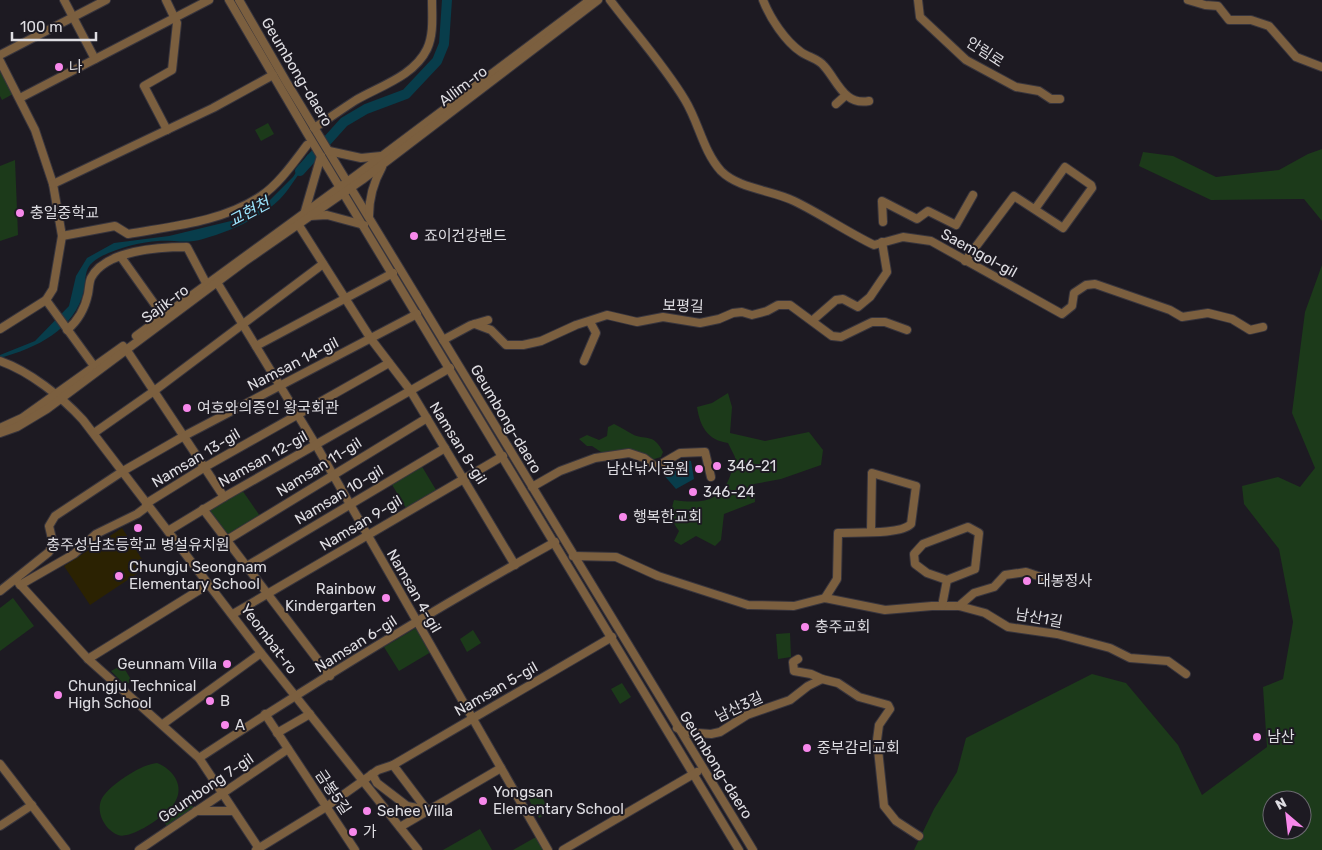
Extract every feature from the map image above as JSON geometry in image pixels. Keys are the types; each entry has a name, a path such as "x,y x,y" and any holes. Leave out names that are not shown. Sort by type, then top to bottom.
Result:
{"street":[{"path":"64,0 95,59"},
{"path":"0,55 106,0"},
{"path":"166,0 176,17 177,23 172,70 144,86 167,130"},
{"path":"20,98 209,0"},
{"name":"Geumbong-daero","path":"230,0 307,133 740,850"},
{"name":"Geumbong-daero","path":"239,0 442,340 753,850"},
{"path":"314,128 356,100 403,75 416,64 430,42 432,0"},
{"name":"Allim-ro","path":"342,190 590,0"},
{"name":"Allim-ro","path":"383,159 598,0"},
{"name":"Saemgol-gil","path":"610,0 684,97 694,115 707,150 722,172 734,179 794,201 842,229 874,244 902,237 931,241 1062,314 1072,306 1074,293 1086,285 1095,284 1170,310 1182,317 1208,313 1232,319 1250,330 1263,328"},
{"path":"763,0 773,20 792,45 824,66 846,96 857,102 869,101"},
{"name":"안림로","path":"918,0 920,17 966,60 1016,87 1039,91 1051,99 1060,99"},
{"path":"1188,0 1205,5 1218,6 1229,20 1251,20 1269,26 1296,57 1322,68"},
{"path":"0,61 35,130 52,184 62,236 53,289 46,300 0,329"},
{"path":"52,184 243,93 273,75"},
{"path":"836,104 846,96"},
{"path":"62,236 115,226 128,234 216,218 261,196 287,170 307,145"},
{"path":"329,151 361,158 383,159 369,200 369,218"},
{"path":"321,156 306,214 327,215 364,226"},
{"path":"965,261 1012,197 1016,196 1035,209 1063,228 1092,188 1091,185 1066,167 1035,209"},
{"name":"Sajik-ro","path":"0,428 22,418 58,396 126,349 216,280 342,190"},
{"path":"883,222 882,201 918,219 928,211 956,224 973,195"},
{"name":"Sajik-ro","path":"0,433 34,418 94,366 206,283 216,280 298,224 306,214"},
{"path":"298,224 371,339"},
{"path":"813,320 836,300 843,299 858,307 870,297 887,272 882,242"},
{"name":"Sajik-ro","path":"67,330 74,324 84,308 90,280 109,260 157,248 187,247 206,283"},
{"name":"Sajik-ro","path":"120,257 163,316"},
{"path":"94,433 154,391 322,264"},
{"path":"256,346 393,273"},
{"name":"Namsan 4-gil","path":"216,280 316,445 548,850"},
{"path":"46,300 94,366"},
{"name":"보평길","path":"475,324 492,330 506,345 523,345 541,341 576,325 607,315 637,322 663,317 700,323 719,319 733,313 752,314 767,311 778,306 790,305 813,320 832,336 841,337 872,322 885,322 907,330"},
{"name":"Namsan 14-gil","path":"18,582 49,552 54,543 49,526 55,516 123,471 184,436 418,314"},
{"path":"442,340 475,324 488,320"},
{"path":"584,361 596,333 590,322"},
{"name":"Namsan 8-gil","path":"371,339 410,390 515,565"},
{"path":"126,349 224,497"},
{"name":"Yeombat-ro","path":"0,361 11,365 58,396 94,433 261,653 418,850"},
{"name":"Namsan 13-gil","path":"18,582 74,554 96,534 137,514 145,508 147,503 205,467 388,363"},
{"path":"0,367 11,365"},
{"name":"Namsan 12-gil","path":"168,531 203,509 450,368"},
{"name":"Namsan 11-gil","path":"227,540 426,418"},
{"name":"Namsan 10-gil","path":"247,566 445,448"},
{"path":"532,487 560,470 585,460 629,453 644,458 656,467 680,453 705,452 710,477"},
{"name":"Namsan 9-gil","path":"233,614 503,456"},
{"path":"826,598 837,579 838,533 871,532 906,529 911,524 916,486 872,473 871,532"},
{"path":"203,509 330,676"},
{"path":"968,527 979,533 975,569 947,580 927,573 915,564 914,554 923,544 968,527"},
{"name":"Namsan 6-gil","path":"199,758 265,714 416,622 555,542"},
{"name":"남산1길","path":"573,556 616,557 658,576 748,605 794,606 826,598 885,610 959,606 985,613 1008,627 1057,634 1110,648 1130,658 1168,661 1186,674"},
{"path":"959,606 974,593 994,587 1005,575 1026,572 1054,581"},
{"path":"942,606 947,580"},
{"path":"0,591 18,582 88,658 199,758 258,849"},
{"path":"88,658 209,584"},
{"name":"Namsan 5-gil","path":"258,849 326,807 372,774 393,765 612,637"},
{"path":"163,724 261,653"},
{"path":"798,659 793,662 794,671 838,682 859,697 888,705 890,709 878,725 877,740 884,806 896,821 919,836"},
{"name":"남산3길","path":"677,728 685,732 711,734 720,732 747,715 790,700 808,686 822,679"},
{"name":"금봉5길","path":"265,714 355,850"},
{"path":"277,733 310,714"},
{"name":"Geumbong 7-gil","path":"139,850 288,748"},
{"path":"0,764 66,850"},
{"path":"393,765 427,810"},
{"path":"400,828 427,810 501,768"},
{"path":"563,850 702,769"},
{"path":"372,774 377,783 407,806 427,810"},
{"path":"0,826 32,805"},
{"path":"196,811 234,812"}],"green space":[{"path":"0,70 13,94 2,100 0,96"},
{"path":"268,123 274,134 261,141 255,130"},
{"path":"1322,149 1322,221 1304,199 1211,200 1139,166 1143,152 1173,156 1216,177 1279,170 1308,154"},
{"path":"15,160 18,235 0,241 0,166"},
{"path":"1322,265 1322,850 914,850 934,809 957,772 966,738 1092,674 1126,683 1178,745 1202,795 1267,747 1263,687 1283,679 1293,622 1279,549 1244,504 1242,486 1278,477 1300,487 1315,468 1292,413 1305,312"},
{"path":"728,393 732,407 730,433 765,441 809,432 823,450 821,465 781,479 754,484 755,502 724,514 721,540 715,546 696,536 681,545 674,541 679,531 672,517 674,500 700,501 717,495 728,481 732,470 735,457 728,443 715,439 706,431 700,420 697,407 712,403"},
{"path":"614,424 637,436 652,439 663,452 661,457 651,460 639,454 628,452 604,454 592,446 587,446 579,439 587,435 599,440 607,436 608,427"},
{"path":"421,465 436,490 406,508 391,483"},
{"path":"242,490 260,516 228,536 209,510"},
{"path":"13,598 34,626 0,651 0,608"},
{"path":"416,628 431,652 399,671 384,647"},
{"path":"473,630 481,643 467,652 460,639"},
{"path":"790,633 791,657 778,659 776,634"},
{"path":"122,665 132,681 125,685 111,671"},
{"path":"622,683 631,697 620,704 611,689"},
{"path":"157,763 168,769 176,779 179,790 175,802 165,813 149,825 132,834 118,835 108,828 101,817 101,799 109,789 129,774"},
{"path":"538,790 550,812 539,818 527,796"},
{"path":"188,797 194,809 167,827 162,817"},
{"path":"480,829 492,850 443,850"},
{"path":"536,837 544,850 513,850"}],"sand":[{"path":"122,528 147,567 90,605 64,566"}],"water":[{"path":"308,154 309,163 280,199 264,212 244,224 197,240 186,242 158,241 124,247 99,258 88,268 79,304 63,326 40,343 0,358 0,355 35,341 69,306 76,276 87,258 114,243 169,236 235,220 266,204 293,177"},
{"name":"남산낚시공원","path":"681,460 691,461 694,479 676,489 662,473"}],"waterway":[{"name":"교현천","path":"300,171 344,122 366,109 406,94 437,61 444,44 447,0"}],"place":[{"name":"나","path":"59,67"},
{"name":"충일중학교","path":"20,213"},
{"name":"죠이건강랜드","path":"414,236"},
{"name":"여호와의증인 왕국회관","path":"187,408"},
{"name":"346-21","path":"717,466"},
{"name":"남산낚시공원","path":"699,469"},
{"name":"346-24","path":"693,492"},
{"name":"행복한교회","path":"623,517"},
{"name":"충주성남초등학교 병설유치원","path":"138,528"},
{"name":"Chungju Seongnam Elementary School","path":"119,576"},
{"name":"대봉정사","path":"1027,581"},
{"name":"Rainbow Kindergarten","path":"386,598"},
{"name":"충주교회","path":"805,627"},
{"name":"Geunnam Villa","path":"227,664"},
{"name":"Chungju Technical High School","path":"58,695"},
{"name":"B","path":"210,701"},
{"name":"A","path":"225,725"},
{"name":"남산","path":"1257,737"},
{"name":"중부감리교회","path":"807,748"},
{"name":"Yongsan Elementary School","path":"483,801"},
{"name":"Sehee Villa","path":"367,811"},
{"name":"가","path":"353,832"}]}
